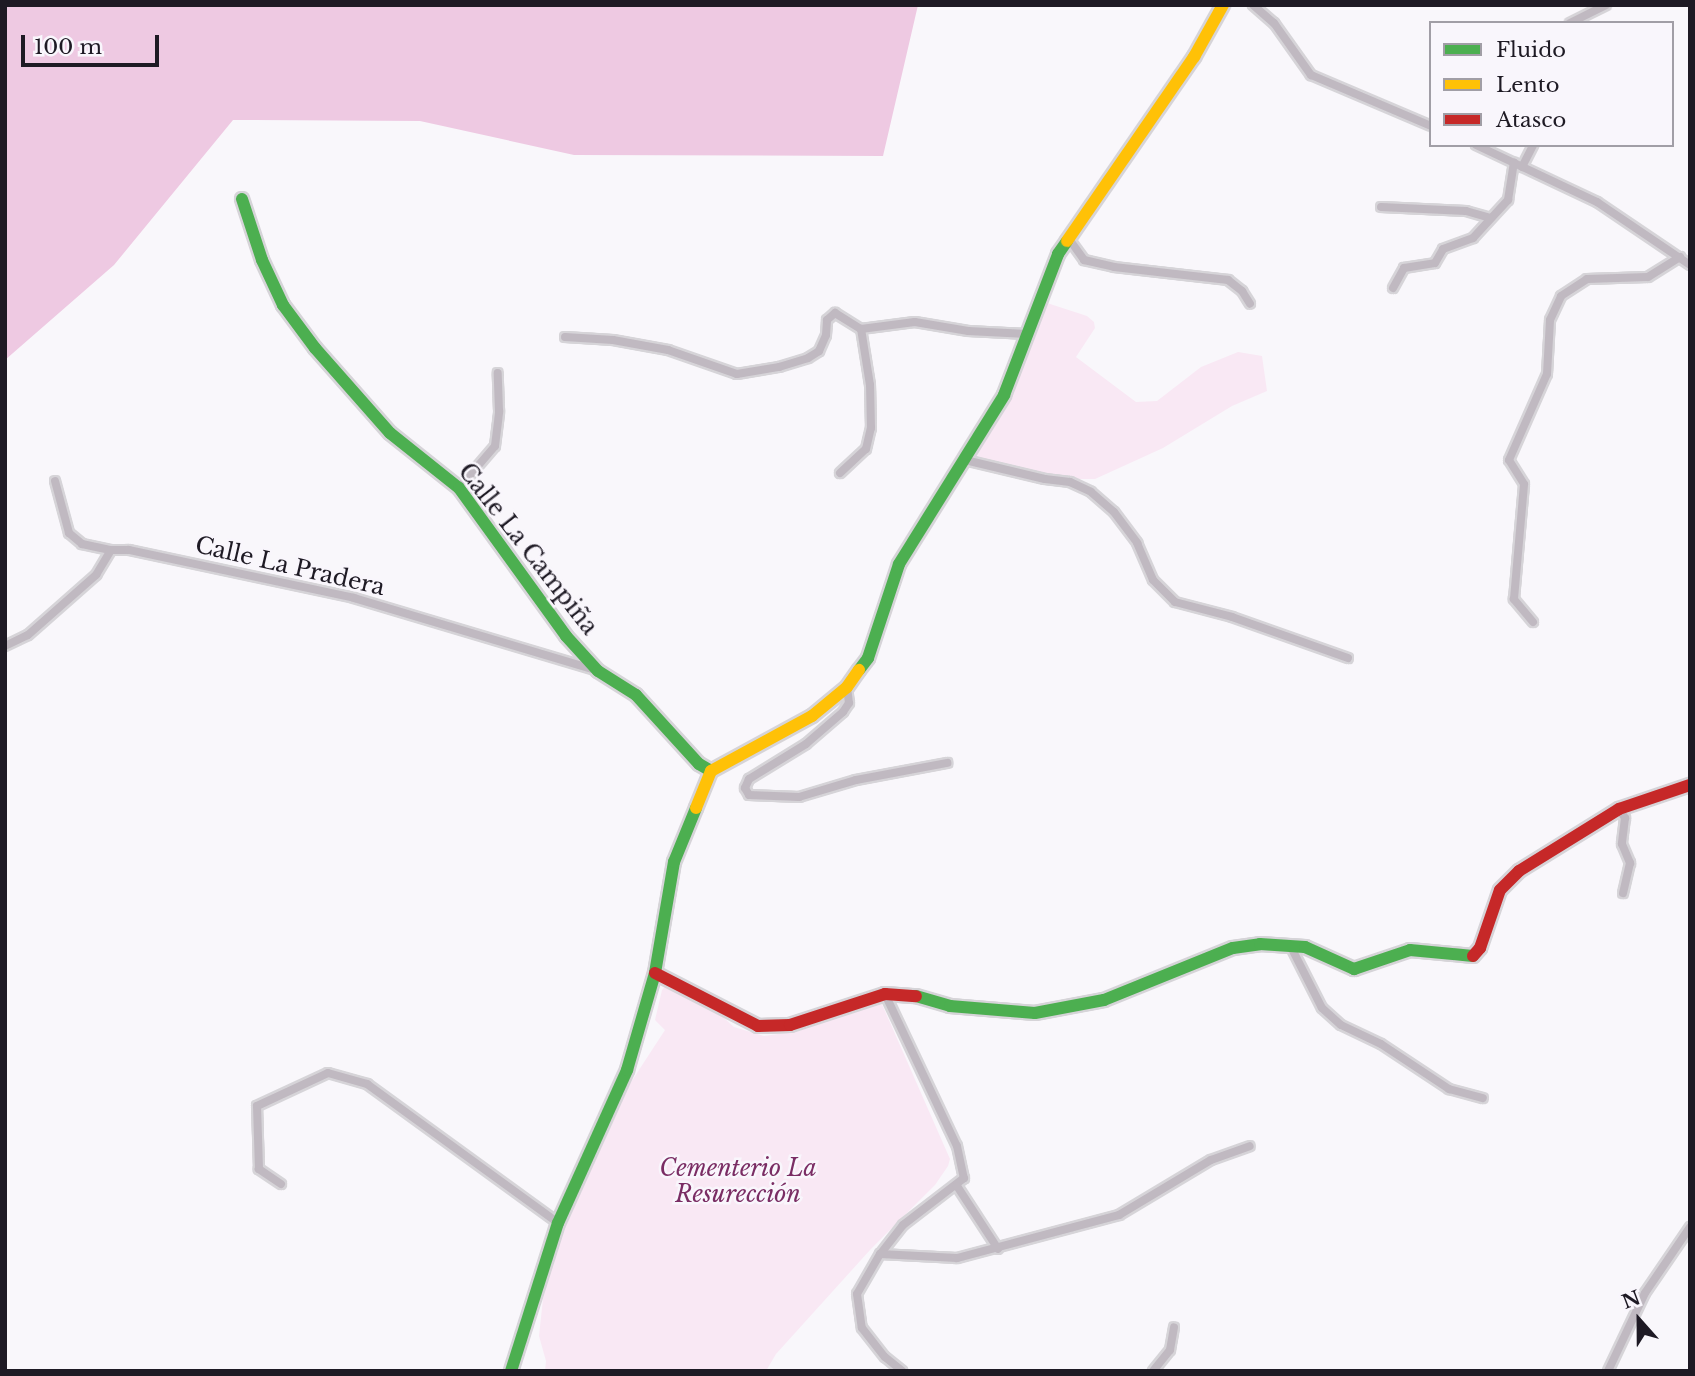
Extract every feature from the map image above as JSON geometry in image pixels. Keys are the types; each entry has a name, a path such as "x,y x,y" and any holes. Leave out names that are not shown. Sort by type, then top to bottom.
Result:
{"street":[{"path":"512,1371 558,1223 627,1070 655,973 674,862 711,771 812,716 847,687 868,659 899,564 1004,395 1058,254 1194,57 1223,5"},
{"path":"1254,5 1274,23 1311,75 1429,124"},
{"path":"1574,21 1606,5"},
{"path":"1480,147 1597,202 1690,265"},
{"path":"1393,288 1404,268 1434,263 1443,250 1473,238 1508,200 1518,165 1532,147"},
{"name":"Calle La Campiña","path":"242,199 262,260 283,305 315,348 390,433 459,488 566,636 598,671 636,695 699,764 711,771"},
{"path":"1381,207 1466,211 1490,218"},
{"path":"1069,239 1084,260 1114,267 1228,280 1242,290 1250,304"},
{"path":"1533,622 1514,599 1524,484 1509,460 1547,374 1550,320 1561,296 1587,279 1648,277 1680,257"},
{"path":"565,337 613,340 668,350 737,374 779,367 808,358 819,351 826,335 827,320 835,313 862,329 915,323 968,331 1027,334"},
{"path":"840,473 866,449 871,428 870,386 862,329"},
{"path":"459,488 495,446 499,411 498,373"},
{"path":"965,460 1045,480 1070,482 1091,492 1114,512 1137,543 1153,580 1175,601 1232,617 1348,658"},
{"name":"Calle La Pradera","path":"55,481 69,533 82,544 111,551 129,551 354,598 598,671"},
{"path":"5,646 28,635 96,575 111,551"},
{"path":"847,687 849,703 843,712 806,744 749,779 745,788 749,795 799,797 856,780 947,763"},
{"path":"655,973 758,1026 790,1025 885,994 906,993 950,1006 1035,1013 1104,1000 1233,948 1261,944 1305,947 1353,969 1410,950 1472,957 1480,947 1500,890 1519,871 1619,808 1690,785"},
{"path":"1619,808 1625,818 1622,844 1630,863 1623,893"},
{"path":"1291,947 1322,1008 1341,1025 1381,1044 1450,1089 1483,1098"},
{"path":"885,994 957,1146 964,1178 903,1225 880,1254 857,1294 862,1328 885,1357 902,1371"},
{"path":"281,1184 259,1169 257,1106 328,1073 367,1084 558,1223"},
{"path":"880,1254 957,1258 1119,1215 1211,1160 1250,1146"},
{"path":"957,1186 998,1249"},
{"path":"1608,1371 1645,1293 1690,1227"},
{"path":"1153,1371 1170,1350 1174,1327"}],"green space":[{"path":"1044,302 1087,316 1094,322 1095,328 1076,357 1136,402 1157,401 1201,367 1238,352 1262,356 1267,391 1232,406 1163,448 1095,479 1028,479 966,465 1005,406"},
{"name":"Cementerio La Resurección","path":"667,984 706,1002 734,1027 764,1036 799,1031 881,1002 950,1159 948,1166 935,1185 870,1250 776,1354 766,1371 545,1371 546,1361 539,1336 545,1280 609,1116 665,1030 655,1020 662,990"}],"shaded area":[{"path":"5,5 918,5 883,156 574,155 420,121 233,120 114,265 5,360"}],"traffic: fast":[{"path":"242,199 262,260 283,305 315,348 390,433 459,488 566,636 598,671 636,695 699,764 711,771"},
{"path":"859,670 868,658 899,564 1004,395 1058,254 1067,241"},
{"path":"511,1371 558,1223 627,1070 655,973 674,862 696,808"},
{"path":"916,996 950,1006 1035,1013 1104,1000 1233,948 1260,944 1305,947 1354,969 1410,950 1473,956"}],"traffic: slow":[{"path":"1067,241 1194,57 1223,5"},
{"path":"696,808 711,771 812,716 847,687 859,670"}],"traffic: jam":[{"path":"1473,956 1480,948 1500,890 1519,871 1619,809 1690,785"},
{"path":"655,973 758,1026 790,1025 885,994 916,996"}]}
